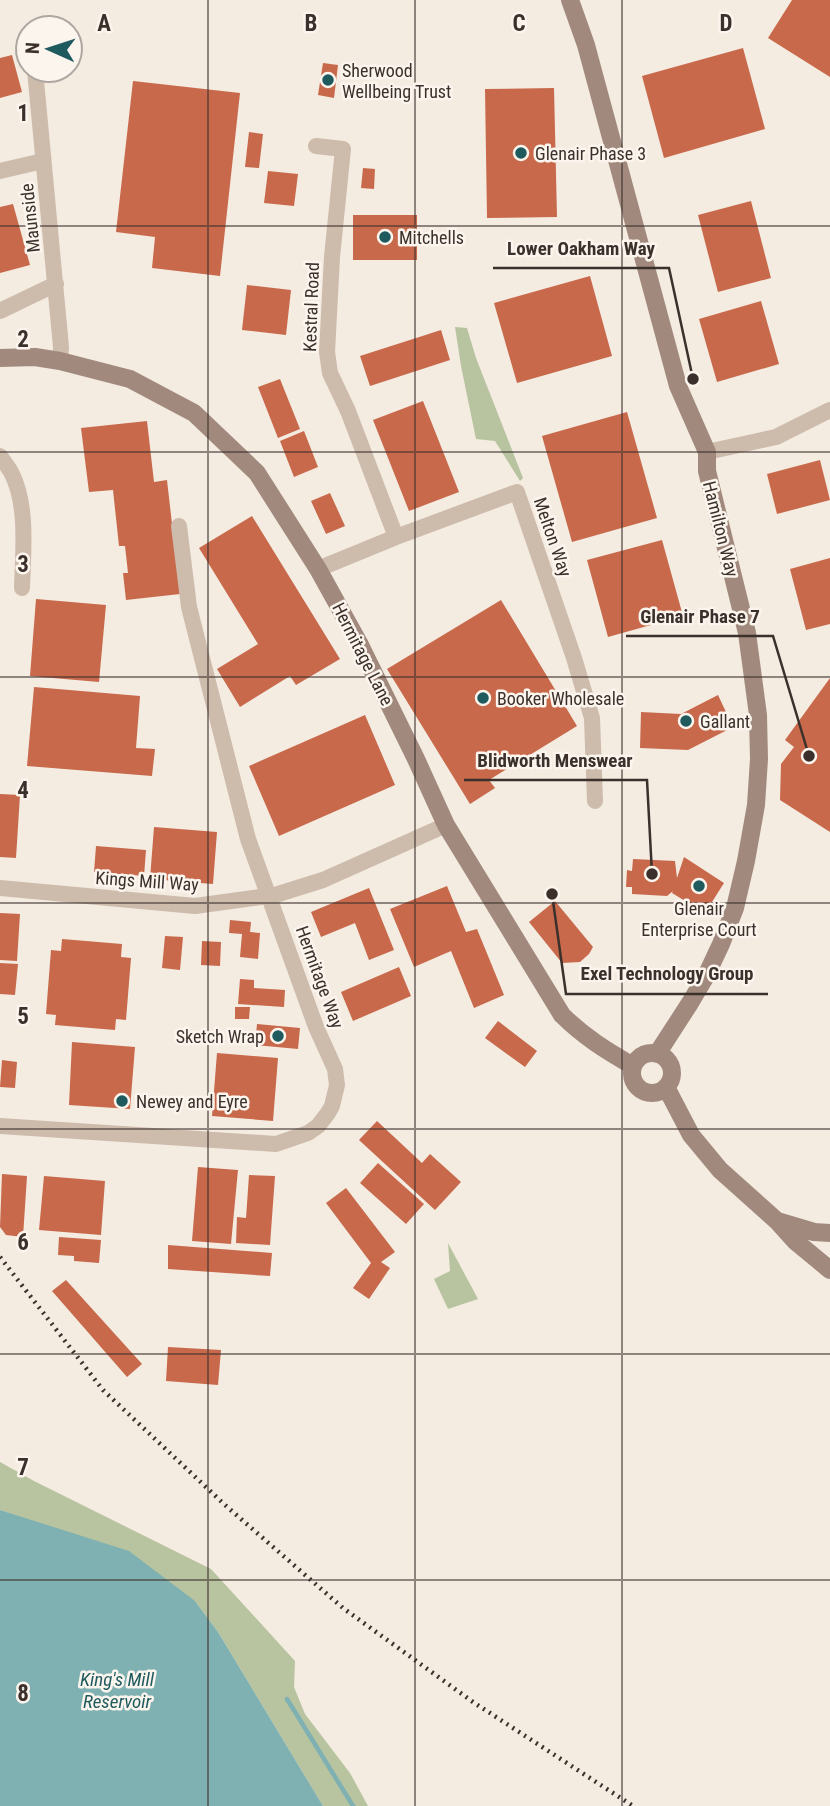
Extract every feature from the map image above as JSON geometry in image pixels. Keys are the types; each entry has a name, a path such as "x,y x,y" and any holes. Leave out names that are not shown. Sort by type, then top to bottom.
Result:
{"street":[{"name":"Hamilton Way","path":"570,0 589,58 678,386 707,452 707,471 747,633 758,715 756,805 734,908 706,976 657,1054"},
{"name":"Maunside","path":"36,84 56,284 60,361"},
{"name":"Kestral Road","path":"316,146 344,149 332,257 327,352 330,373 348,411 396,537"},
{"path":"0,171 43,161"},
{"path":"0,312 56,284"},
{"name":"Hermitage Lane","path":"0,358 35,357 60,361 130,379 194,413 257,473 318,569 365,654 446,825 562,1015 599,1047 633,1066"},
{"path":"707,452 776,437 830,410"},
{"path":"0,456 13,475 20,500 23,535 22,588"},
{"name":"Melton Way","path":"318,569 517,492 592,718 595,801"},
{"name":"Hermitage Way","path":"0,1126 276,1144 308,1133 318,1126 328,1113 335,1096 335,1069 316,1027 248,839 189,607 179,526"},
{"name":"Kings Mill Way","path":"0,888 195,906 269,896 323,880 446,825"},
{"path":"648,1053 657,1054 668,1060 672,1067 671,1080 658,1092 646,1092 635,1083 633,1066 641,1056 648,1053"},
{"path":"666,1087 691,1135 720,1170 830,1270"},
{"path":"777,1222 814,1232 830,1233"}],"green space":[{"path":"455,327 467,328 523,478 520,481 495,441 476,439"},
{"path":"448,1243 478,1299 448,1309 434,1279 450,1271"},
{"path":"0,1462 211,1569 295,1661 294,1687 305,1714 350,1773 368,1806 323,1806 218,1632 195,1601 38,1523 0,1510"}],"water":[{"name":"King's Mill Reservoir","path":"0,1510 129,1551 195,1601 218,1632 323,1806 0,1806"}],"building":[{"path":"792,0 830,0 830,77 768,38"},
{"path":"743,48 765,129 664,158 642,76"},
{"path":"12,55 14,84 20,84 22,92 0,98 0,58"},
{"name":"Sherwood Wellbeing Trust","path":"323,63 338,65 334,98 318,95"},
{"path":"133,81 240,93 220,276 152,268 155,237 116,232"},
{"name":"Glenair Phase 3","path":"554,88 557,217 487,218 485,89"},
{"path":"249,132 263,134 259,168 245,167"},
{"path":"363,168 375,169 374,189 361,188"},
{"path":"268,171 298,174 294,206 264,203"},
{"path":"751,201 771,278 718,292 698,215"},
{"path":"13,204 30,265 0,273 0,207"},
{"name":"Mitchells","path":"353,215 417,215 417,260 353,260"},
{"path":"590,276 612,356 517,383 494,303"},
{"path":"247,285 291,290 286,335 242,330"},
{"path":"761,301 779,364 717,382 699,319"},
{"path":"441,330 450,360 370,386 360,356"},
{"path":"280,379 300,429 278,438 258,387"},
{"path":"423,401 459,492 409,511 373,420"},
{"path":"627,412 657,518 572,542 542,436"},
{"path":"147,421 154,482 167,480 180,594 126,600 123,573 128,573 125,546 119,546 113,490 89,492 81,428"},
{"path":"304,431 318,467 294,477 280,441"},
{"path":"820,460 830,500 777,514 767,474"},
{"path":"330,493 345,526 326,534 311,501"},
{"path":"252,516 340,659 296,685 290,676 240,707 217,669 258,644 199,548"},
{"path":"662,540 683,616 608,637 587,560"},
{"path":"830,558 830,624 806,630 790,569"},
{"path":"36,599 106,605 99,682 30,676"},
{"name":"Booker Wholesale","path":"501,600 577,726 489,780 495,788 470,804 387,669"},
{"path":"830,678 830,832 780,800 781,764 794,747 785,740"},
{"path":"34,687 140,696 136,748 155,749 152,776 27,766"},
{"name":"Gallant","path":"718,695 733,727 688,750 640,748 641,712 681,714"},
{"path":"365,715 395,785 279,836 249,766"},
{"path":"0,794 20,795 16,858 0,857"},
{"path":"154,827 217,832 213,884 150,879"},
{"path":"96,846 146,850 144,876 94,872"},
{"path":"684,857 724,883 705,913 672,893 673,891 667,896 632,894 632,887 626,887 627,870 632,871 633,859 675,861 677,878"},
{"path":"447,886 466,932 477,929 504,995 474,1008 451,951 414,967 390,909"},
{"path":"369,888 394,950 369,960 355,923 321,937 311,912"},
{"path":"555,901 593,947 580,962 562,963 529,922"},
{"path":"0,913 20,914 17,961 0,960"},
{"path":"230,920 251,922 250,932 260,933 258,959 240,957 242,934 229,933"},
{"path":"165,936 183,937 180,970 162,968"},
{"path":"62,939 122,944 121,957 131,958 126,1020 116,1019 115,1030 55,1025 56,1015 46,1014 51,950 61,951"},
{"path":"202,941 221,942 220,966 201,965"},
{"path":"0,963 18,964 15,995 0,994"},
{"path":"399,967 411,996 353,1021 341,992"},
{"path":"240,979 254,980 254,988 285,990 284,1007 238,1004"},
{"path":"235,1007 250,1007 249,1019 235,1019"},
{"path":"498,1021 537,1051 525,1067 485,1038"},
{"path":"257,1024 300,1028 298,1049 255,1045"},
{"path":"72,1042 135,1047 130,1109 69,1105"},
{"path":"217,1053 278,1058 273,1121 212,1116"},
{"path":"2,1060 17,1062 15,1088 0,1087"},
{"path":"377,1121 422,1163 430,1154 461,1182 435,1210 359,1140"},
{"path":"378,1163 424,1204 406,1224 360,1183"},
{"path":"198,1167 238,1170 231,1244 192,1241"},
{"path":"2,1174 27,1176 23,1237 6,1235 0,1227"},
{"path":"249,1175 275,1176 270,1245 236,1243 237,1217 246,1218"},
{"path":"44,1176 105,1181 101,1235 39,1230"},
{"path":"346,1188 395,1252 381,1262 390,1268 369,1299 353,1288 371,1263 326,1203"},
{"path":"59,1237 101,1240 99,1263 74,1261 74,1256 58,1255"},
{"path":"168,1245 272,1253 270,1276 168,1269"},
{"path":"66,1280 142,1364 127,1377 52,1291"},
{"path":"168,1347 221,1350 218,1385 166,1381"}],"waterway":[{"path":"287,1699 353,1806"}],"railway":[{"path":"0,1257 103,1390 225,1505 343,1608 473,1702 633,1806"}],"place":[{"name":"Sherwood Wellbeing Trust","path":"328,80"},
{"name":"Glenair Phase 3","path":"521,153"},
{"name":"Mitchells","path":"385,237"},
{"name":"Lower Oakham Way","path":"693,379"},
{"name":"Booker Wholesale","path":"483,698"},
{"name":"Gallant","path":"686,721"},
{"name":"Glenair Phase 7","path":"809,756"},
{"name":"Blidworth Menswear","path":"652,874"},
{"name":"Glenair Enterprise Court","path":"699,886"},
{"name":"Exel Technology Group","path":"552,894"},
{"name":"Sketch Wrap","path":"278,1036"},
{"name":"Newey and Eyre","path":"122,1101"}]}
